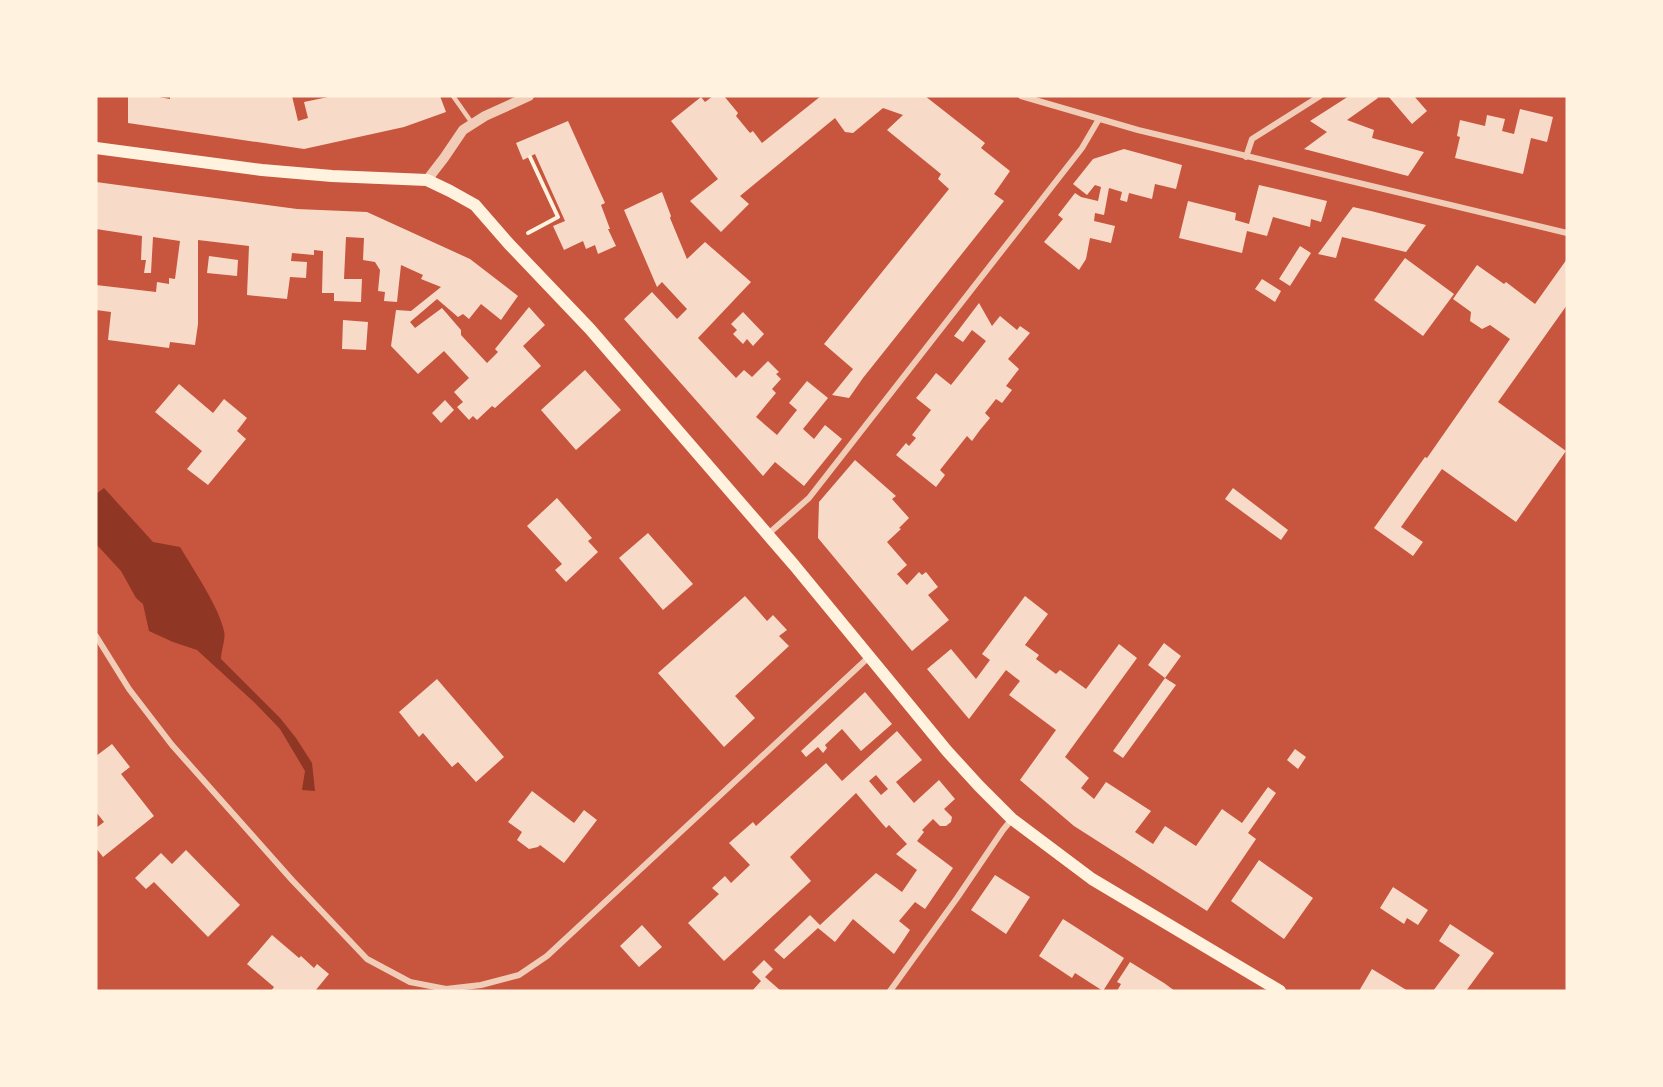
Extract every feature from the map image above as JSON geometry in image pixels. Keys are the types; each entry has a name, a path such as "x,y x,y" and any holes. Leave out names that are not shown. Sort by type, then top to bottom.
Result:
{"main road":[{"path":"96,148 262,170 427,180 450,190 475,206 590,329 870,656 947,751 1012,819 1092,879 1280,991"}],"street":[{"path":"427,180 463,130 471,123 529,96"},
{"path":"1021,96 1246,157 1567,233"},
{"path":"1246,157 1252,139 1320,96"},
{"path":"767,535 809,498 1082,148 1099,119"},
{"path":"96,636 129,689 172,745 292,880 367,959 410,982 446,989 481,985 519,975 547,956 870,656"},
{"path":"890,991 1012,819"}],"lane":[{"path":"453,96 471,123"}],"path":[{"path":"530,157 558,217 544,224"}],"shaded area":[{"path":"104,488 153,542 180,547 205,588 221,621 224,634 221,659 280,718 296,738 312,763 315,791 302,790 305,771 280,729 255,703 197,650 149,631 143,604 136,598 121,571 96,544 96,494"}],"building":[{"path":"128,96 170,99 170,96 292,96 298,121 308,118 304,102 333,96 440,96 446,112 404,127 304,149 128,123"},
{"path":"713,96 724,96 738,113 736,116 750,133 753,131 762,143 821,96 925,96 985,143 981,148 1010,171 994,194 1004,201 849,398 832,395 853,369 824,344 949,189 938,179 941,174 887,130 903,115 883,108 853,133 845,132 835,118 740,196 749,204 721,232 690,201 718,179 671,121 701,97 705,102"},
{"path":"1349,96 1376,96 1378,98 1347,120 1374,130 1372,138 1424,152 1408,176 1304,149 1327,132 1310,121"},
{"path":"1388,96 1414,96 1427,111 1412,124"},
{"path":"1520,109 1553,117 1547,142 1531,138 1523,174 1455,158 1460,137 1457,136 1460,120 1485,126 1487,115 1505,119 1502,131 1514,134"},
{"path":"568,121 605,203 601,205 616,246 598,254 595,245 586,249 583,241 564,250 553,226 565,221 535,154 523,160 516,143"},
{"path":"1124,149 1182,165 1176,189 1155,184 1152,199 1129,193 1127,202 1120,200 1122,192 1109,188 1104,215 1095,213 1094,221 1115,226 1111,243 1090,238 1086,259 1079,270 1044,242 1063,219 1058,215 1075,193 1081,197 1098,201 1101,187 1095,185 1087,195 1073,184 1093,159"},
{"path":"96,182 297,209 367,212 470,259 518,296 501,320 481,304 469,319 463,314 458,317 437,299 410,322 415,328 442,308 461,330 461,335 487,363 498,352 495,349 529,307 545,325 523,346 541,366 495,408 492,406 477,420 473,416 469,420 457,407 463,402 454,392 469,378 444,351 418,374 391,346 396,310 411,311 441,287 421,279 423,275 401,265 397,302 384,301 385,292 378,291 380,270 375,262 363,260 364,238 346,237 344,279 362,279 361,302 334,301 334,293 322,293 323,251 314,250 314,255 292,253 291,261 307,262 306,278 290,277 287,299 247,295 249,246 198,240 198,324 195,345 170,342 169,348 108,340 111,312 96,310 96,285 156,292 157,282 169,284 169,278 175,279 180,241 153,237 151,273 144,273 146,260 141,260 142,236 96,229"},
{"path":"1259,185 1327,201 1321,222 1311,219 1310,227 1273,217 1267,236 1247,231 1242,253 1179,238 1188,201 1236,213 1235,220 1249,224"},
{"path":"662,192 687,259 705,242 751,282 698,338 736,378 744,370 752,377 768,361 779,372 776,374 781,379 772,389 776,393 756,417 777,435 797,410 789,403 807,381 828,398 803,429 814,439 825,425 842,439 804,486 775,462 763,476 624,319 652,292 677,319 687,309 662,282 657,287 624,210"},
{"path":"1353,207 1426,225 1406,252 1342,237 1336,258 1318,254"},
{"path":"1300,246 1311,253 1290,286 1279,279"},
{"path":"209,256 238,260 237,276 207,273"},
{"path":"1405,258 1454,294 1423,336 1374,300"},
{"path":"1567,259 1567,305 1498,402 1566,451 1516,522 1442,469 1401,527 1423,542 1413,556 1374,528 1425,457 1427,458 1510,339 1490,325 1482,329 1470,321 1471,312 1453,299 1477,265 1504,284 1506,282 1535,304"},
{"path":"1262,279 1281,291 1275,302 1255,289"},
{"path":"979,303 992,326 1000,316 1017,330 1020,326 1030,333 1008,359 1019,369 1006,386 1012,390 1002,403 996,399 985,413 990,418 972,441 967,436 940,470 945,475 936,487 896,455 906,443 909,446 916,438 912,435 931,410 916,398 936,373 951,385 986,341 972,330 963,342 954,336"},
{"path":"743,312 764,334 753,346 747,339 743,344 733,334 737,330 731,324"},
{"path":"343,320 368,322 366,350 342,349"},
{"path":"585,370 621,410 576,450 541,410"},
{"path":"179,384 213,413 224,399 247,418 237,431 246,439 208,485 187,469 202,451 155,412"},
{"path":"445,400 454,410 441,423 432,413"},
{"path":"855,460 896,496 892,499 909,518 887,542 907,565 897,574 907,585 919,572 922,575 926,572 938,587 928,595 949,620 912,651 818,538 819,502"},
{"path":"1233,488 1288,530 1281,540 1225,499"},
{"path":"557,498 592,538 588,541 598,552 566,582 555,570 562,564 527,526"},
{"path":"648,533 693,584 663,610 619,558"},
{"path":"745,596 767,621 773,615 787,630 779,636 789,646 735,696 755,718 724,747 658,673"},
{"path":"1025,596 1048,614 1025,645 1039,655 1036,659 1056,674 1060,670 1086,689 1119,644 1137,658 1065,757 1089,778 1081,788 1094,799 1106,782 1151,811 1135,832 1153,844 1165,826 1196,846 1222,809 1242,823 1268,787 1276,793 1248,833 1256,839 1207,911 1074,826 1020,780 1056,730 1009,695 1020,681 1006,670 969,719 927,669 951,649 976,679 990,660 982,654"},
{"path":"1164,643 1181,656 1165,678 1148,665"},
{"path":"1165,678 1176,685 1123,758 1113,751"},
{"path":"437,679 504,757 476,782 458,762 452,767 423,733 419,737 399,712"},
{"path":"865,692 892,724 861,751 842,729 825,745 827,748 823,753 818,747 806,757 801,751"},
{"path":"897,731 922,760 896,782 914,803 939,780 955,799 944,809 952,817 951,822 946,826 940,826 933,819 922,830 924,832 917,841 953,868 925,909 915,902 899,921 910,930 894,954 853,919 835,942 818,928 784,959 774,950 810,915 820,925 876,873 902,892 917,870 896,854 907,844 889,825 886,828 856,793 790,857 811,881 724,961 688,923 719,894 712,888 725,876 731,883 750,865 729,843 753,822 756,826 826,763 842,781","holes":["876,775 888,789 881,795 869,781"]},
{"path":"112,744 130,767 121,774 154,816 103,857 96,848 96,828 104,822 96,812 96,756"},
{"path":"1295,749 1306,757 1298,769 1287,760"},
{"path":"532,791 574,823 584,810 597,820 564,863 540,845 529,849 517,840 522,832 508,822"},
{"path":"186,850 240,905 208,937 154,882 146,889 135,878 161,853 172,864"},
{"path":"1259,860 1313,898 1284,939 1231,901"},
{"path":"995,875 1030,897 1006,934 971,910"},
{"path":"1393,887 1428,910 1418,925 1407,918 1404,924 1380,908"},
{"path":"1063,919 1124,958 1103,991 1075,973 1072,978 1039,956"},
{"path":"1450,924 1494,953 1466,991 1433,991 1460,955 1439,941"},
{"path":"642,925 662,947 639,967 620,946"},
{"path":"272,935 299,958 301,956 314,968 317,964 329,974 315,991 271,991 274,987 247,964"},
{"path":"764,960 773,969 765,977 781,991 752,991 761,981 752,972"},
{"path":"1130,962 1175,991 1117,991 1121,984 1117,982"},
{"path":"1372,969 1408,991 1359,991"}]}
